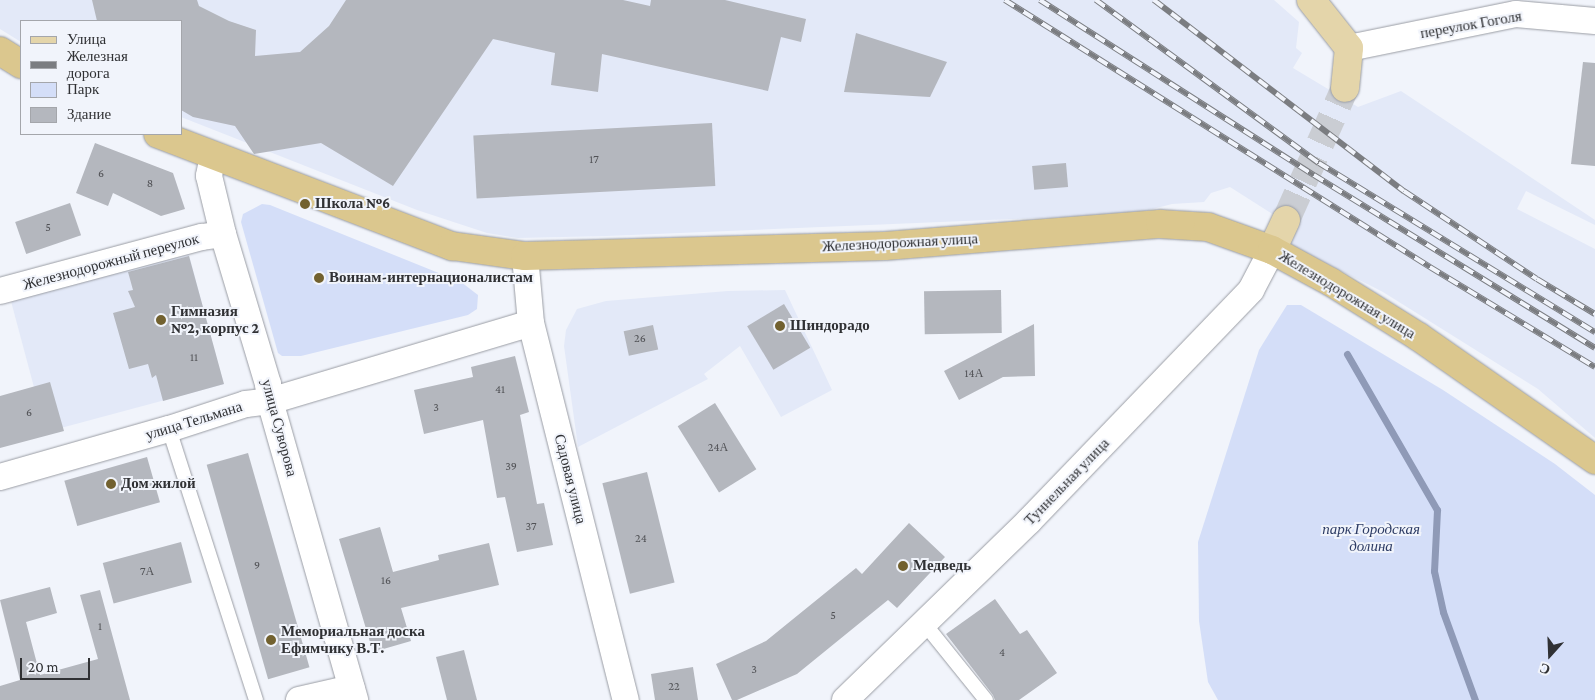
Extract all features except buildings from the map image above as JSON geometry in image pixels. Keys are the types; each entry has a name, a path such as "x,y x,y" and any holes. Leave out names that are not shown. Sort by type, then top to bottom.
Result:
{"highway":[{"path":"0,51 20,63"},
{"name":"Железнодорожная улица","path":"161,135 452,246 525,256 885,246 1160,224 1208,227 1272,250 1331,282 1419,337 1595,460"}],"main road":[{"path":"1311,0 1349,48 1345,88"},
{"path":"1272,250 1286,220"}],"street":[{"name":"переулок Гоголя","path":"1349,48 1516,14 1595,21"},
{"name":"улица Суворова","path":"213,155 209,176 223,234 268,384 270,401 354,694"},
{"name":"Железнодорожный переулок","path":"0,291 202,237 223,234"},
{"name":"Туннельная улица","path":"845,700 1030,521 1251,290 1272,250"},
{"name":"Садовая улица","path":"525,256 531,323 626,700"},
{"name":"улица Тельмана","path":"0,477 169,429 246,404 270,401 531,323"},
{"path":"299,700 354,694"}],"lane":[{"path":"169,429 256,700"},
{"path":"924,623 986,700"}],"shaded area":[{"path":"0,0 1274,0 1299,22 1296,48 1302,53 1293,68 1358,107 1401,91 1595,220 1595,225 1526,191 1517,209 1595,249 1595,438 1538,389 1383,292 1292,246 1285,222 1230,187 1211,193 1204,202 1172,204 1133,214 518,238 487,233 417,210 182,117 182,20 20,20 20,41 0,29"},
{"path":"188,251 224,384 46,432 10,299"},
{"path":"785,290 832,390 781,417 740,346 704,374 708,379 578,447 564,346 566,330 577,309 606,301 728,291"}],"green space":[{"path":"262,204 270,205 461,282 478,295 477,309 468,315 301,356 282,356 278,353 241,222 243,214"},
{"name":"парк Городская долина","path":"1287,305 1301,305 1443,390 1555,464 1595,495 1595,700 1218,700 1208,682 1199,621 1198,542 1259,350"}],"waterway":[{"path":"1347,354 1437,510 1434,571 1443,612 1475,700"}],"tunnel":[{"path":"1286,220 1345,88"}],"railway":[{"path":"1005,0 1430,267 1595,367"},
{"path":"1040,0 1314,175 1595,348"},
{"path":"1096,0 1319,163 1595,332"},
{"path":"1154,0 1404,191 1537,279 1595,314"}],"place":[{"name":"Школа №6","path":"305,204"},
{"name":"Воинам-интернационалистам","path":"319,278"},
{"name":"Гимназия №2, корпус 2","path":"161,320"},
{"name":"Шиндорадо","path":"780,326"},
{"name":"Дом жилой","path":"111,484"},
{"name":"Медведь","path":"903,566"},
{"name":"Мемориальная доска Ефимчику В.Т.","path":"271,640"}]}
